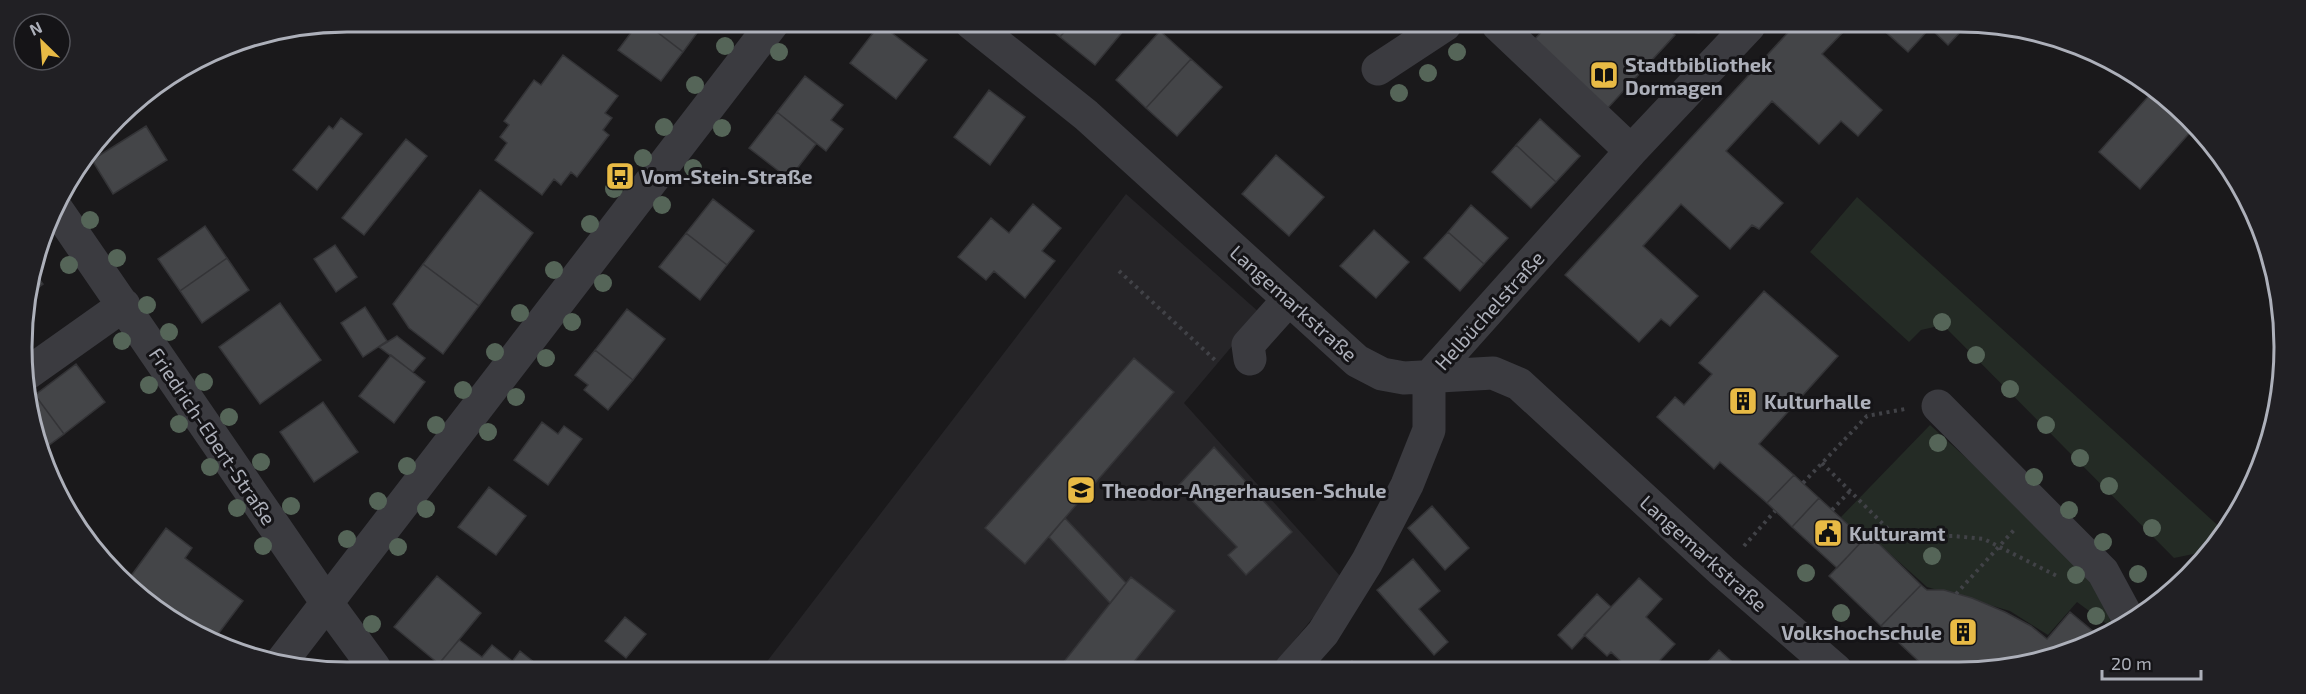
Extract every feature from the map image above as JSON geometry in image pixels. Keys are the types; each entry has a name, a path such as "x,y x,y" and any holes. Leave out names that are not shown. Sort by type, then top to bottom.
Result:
{"street":[{"path":"286,656 766,32"},
{"name":"Langemarkstraße","path":"982,32 1086,115 1357,361 1382,374 1404,378 1493,373 1519,384 1722,571 1827,662"},
{"path":"1378,69 1434,32"},
{"path":"1505,32 1631,151"},
{"name":"Helbüchelstraße","path":"1297,662 1323,633 1367,562 1407,485 1428,430 1429,377 1631,151 1743,32"},
{"name":"Friedrich-Ebert-Straße","path":"61,215 327,603 370,662"},
{"path":"1236,362 1289,299"},
{"path":"32,370 124,305"},
{"path":"1938,406 2103,572 2126,614"}],"path":[{"path":"1119,271 1236,362"},
{"path":"1803,483 1867,416 1938,406"},
{"path":"1822,463 1895,536 1953,536 1984,539 2067,582"},
{"path":"1832,510 1850,491"},
{"path":"1722,571 1775,511"},
{"path":"1956,594 1999,547"}],"shaded area":[{"name":"Theodor-Angerhausen-Schule","path":"1126,194 1260,313 1184,403 1342,578 1329,598 1277,662 767,662"},
{"path":"1857,197 2218,526 2197,553 2174,558 1943,325 1921,330 1909,342 1810,252"},
{"path":"1930,425 2089,569 2100,585 2111,623 2108,625 2077,602 2048,635 2010,611 1927,587 1869,535 1864,539 1841,517"}],"building":[{"path":"632,32 657,32 683,52 661,81 618,50"},
{"path":"657,32 698,32 683,52"},
{"path":"874,32 890,32 927,60 896,99 850,63"},
{"path":"1054,32 1064,32 1060,37"},
{"path":"1064,32 1122,32 1095,65 1060,37"},
{"path":"1159,32 1191,59 1146,108 1116,80"},
{"name":"Stadtbibliothek Dormagen","path":"1541,32 1671,32 1675,35 1606,110 1533,41"},
{"path":"1788,32 1843,32 1822,54 1882,110 1858,136 1841,121 1819,144 1772,101 1726,151 1783,203 1759,229 1752,225 1730,249 1681,204 1643,246 1698,296 1670,326 1661,319 1639,342 1565,275"},
{"path":"1886,32 1926,32 1908,52"},
{"path":"1934,32 1960,32 1948,45"},
{"path":"563,55 618,96 605,113 612,118 603,130 609,135 577,177 571,172 561,185 554,179 542,195 495,160 507,143 500,137 509,125 504,121 534,80 541,85"},
{"path":"1191,59 1222,87 1177,136 1146,108"},
{"path":"805,76 843,105 831,120 843,129 826,151 777,112"},
{"path":"989,90 1025,117 990,165 954,137"},
{"path":"2149,96 2190,132 2140,189 2099,152"},
{"path":"777,112 816,144 789,179 749,148"},
{"path":"341,118 362,134 317,190 293,170 329,126 333,129"},
{"path":"1540,119 1580,156 1556,182 1516,145"},
{"path":"146,126 167,160 113,194 93,161"},
{"path":"406,139 427,156 364,235 342,218"},
{"path":"1516,145 1556,182 1531,208 1492,172"},
{"path":"1276,155 1324,197 1289,236 1242,194"},
{"path":"480,190 533,233 479,306 423,264"},
{"path":"713,199 754,231 727,265 686,233"},
{"path":"1033,204 1061,228 1042,251 1055,261 1025,298 994,271 986,280 958,257 991,218 1009,233"},
{"path":"1471,205 1508,238 1484,264 1448,232"},
{"path":"205,226 227,258 180,291 158,259"},
{"path":"1374,230 1409,262 1376,298 1340,266"},
{"path":"1448,232 1484,264 1460,291 1424,258"},
{"path":"686,233 727,265 700,300 659,267"},
{"path":"335,245 357,277 336,292 314,259"},
{"path":"227,258 249,290 202,323 180,291"},
{"path":"423,264 479,306 443,354 409,328 393,304"},
{"name":"Kulturhalle","path":"1764,291 1838,356 1759,444 1794,475 1767,503 1720,462 1714,469 1657,417 1675,397 1684,405 1712,374 1699,363"},
{"path":"280,303 321,360 260,404 219,347"},
{"path":"365,307 387,341 363,357 341,323"},
{"path":"627,309 665,339 633,380 595,350"},
{"path":"397,336 425,358 413,372 379,347"},
{"path":"595,350 633,380 608,410 584,390 588,385 575,375"},
{"path":"391,355 425,382 394,423 359,396"},
{"path":"1134,358 1174,392 1025,564 985,528"},
{"path":"76,364 105,402 64,434 35,395"},
{"path":"35,396 64,434 47,446"},
{"path":"323,402 358,452 314,482 280,432"},
{"path":"542,422 558,434 564,426 582,439 548,485 514,460"},
{"path":"1214,447 1292,532 1246,575 1228,555 1237,547 1178,486"},
{"path":"1794,475 1819,498 1792,527 1767,503"},
{"path":"489,487 526,516 496,555 458,527"},
{"name":"Kulturamt","path":"1819,498 1864,539 1837,568 1792,527"},
{"path":"1432,506 1469,548 1445,570 1408,528"},
{"path":"1065,518 1126,583 1110,603 1049,537"},
{"path":"166,528 192,548 185,558 243,601 218,634 172,609 131,576"},
{"path":"1869,534 1921,585 1881,626 1829,576"},
{"path":"1413,559 1440,591 1419,609 1448,642 1434,655 1377,590"},
{"path":"437,576 481,613 441,662 437,662 394,627"},
{"path":"1131,577 1175,611 1134,662 1064,662"},
{"path":"1639,578 1662,599 1646,617 1675,644 1658,662 1622,662 1611,652 1607,656 1584,635"},
{"name":"Volkshochschule","path":"1921,585 1927,590 1944,590 1972,598 2005,612 2031,626 2047,639 2070,612 2094,632 2041,652 2000,660 1919,662 1881,626"},
{"path":"1597,594 1611,607 1572,649 1558,635"},
{"path":"625,617 646,634 626,658 605,641"},
{"path":"459,640 482,657 492,645 512,661 511,662 440,662"},
{"path":"1719,650 1732,662 1708,662"},
{"path":"520,651 534,662 512,662"}],"place":[{"name":"Stadtbibliothek Dormagen","path":"1604,75"},
{"name":"Vom-Stein-Straße","path":"620,176"},
{"name":"Kulturhalle","path":"1743,401"},
{"name":"Theodor-Angerhausen-Schule","path":"1081,490"},
{"name":"Kulturamt","path":"1828,533"},
{"name":"Volkshochschule","path":"1963,632"}]}
